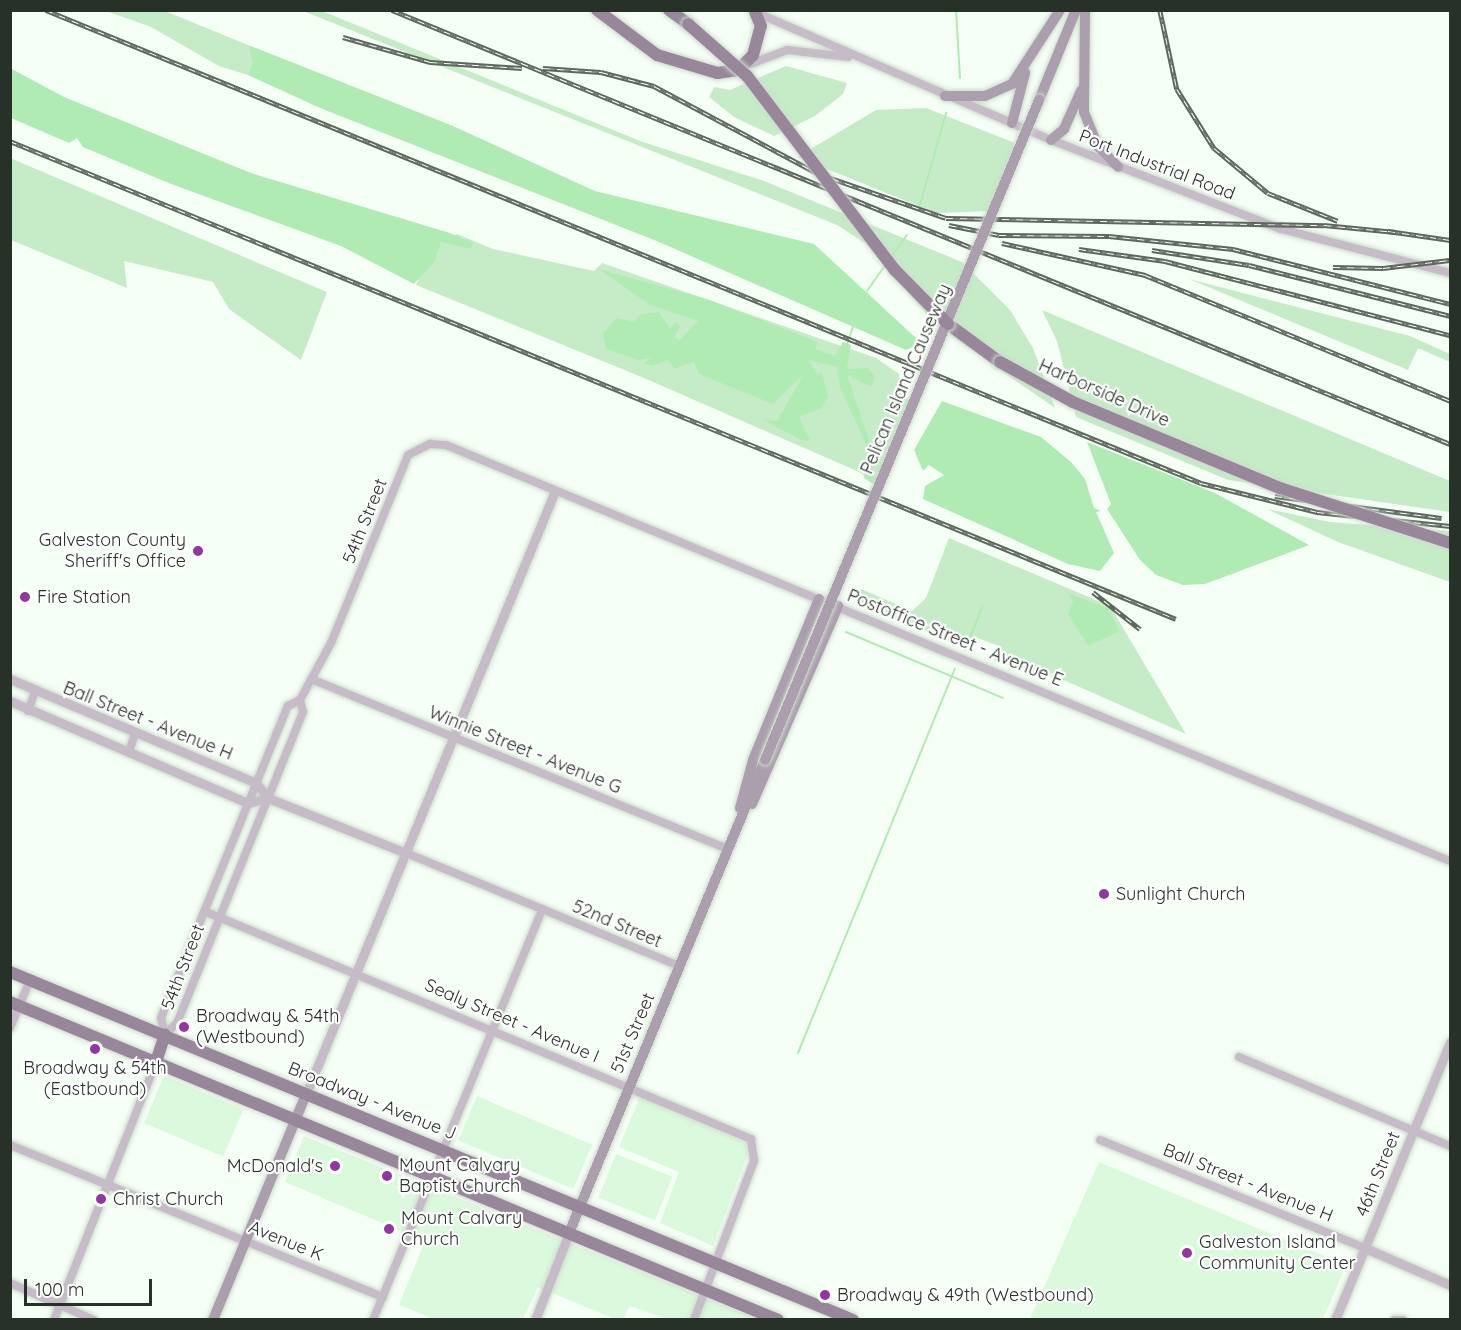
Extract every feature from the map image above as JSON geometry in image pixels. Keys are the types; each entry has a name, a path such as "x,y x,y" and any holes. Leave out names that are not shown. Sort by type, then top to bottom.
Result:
{"main road":[{"path":"597,10 657,56 695,70 738,70 760,39 753,11"},
{"name":"Harborside Drive","path":"669,10 747,76 895,270 948,324 1029,380 1073,402 1280,488 1450,543"},
{"path":"1012,123 1026,70 1060,10"},
{"name":"Pelican Island Causeway","path":"765,760 948,324 1076,10"},
{"path":"1085,10 1081,91 1088,128 1118,167"},
{"path":"945,96 985,96 1012,84 1026,70"},
{"path":"1050,140 1064,129 1081,91"},
{"path":"736,830 753,760 819,598"},
{"path":"736,830 775,761 838,606"},
{"name":"51st Street","path":"569,1233 765,760"},
{"name":"Broadway - Avenue J","path":"10,972 165,1034 853,1320"},
{"path":"15,1004 778,1320"},
{"path":"156,1062 165,1034"},
{"path":"213,1320 306,1094"}],"street":[{"name":"Port Industrial Road","path":"753,11 861,60 1050,140 1295,234 1450,273"},
{"name":"Port Industrial Road","path":"738,70 787,50 861,60"},
{"name":"Postoffice Street - Avenue E","path":"446,445 1450,861"},
{"name":"54th Street","path":"300,700 303,712 177,1023 165,1034 161,1018 288,706 300,700 311,679 408,455 419,447 446,445"},
{"path":"306,1094 555,491"},
{"name":"Ball Street - Avenue H","path":"10,679 35,692 256,783 268,798 406,853"},
{"name":"Winnie Street - Avenue G","path":"311,679 728,849"},
{"path":"28,711 35,692"},
{"name":"Ball Street - Avenue H","path":"10,701 28,711 248,803"},
{"path":"129,752 135,733"},
{"path":"248,803 268,798"},
{"name":"52nd Street","path":"406,853 679,966"},
{"path":"373,1320 542,909"},
{"name":"Sealy Street - Avenue I","path":"204,911 357,972 729,1128 756,1147 716,1264"},
{"path":"10,1029 15,1004 30,980"},
{"name":"46th Street","path":"1335,1320 1450,1042"},
{"path":"1239,1057 1450,1146"},
{"path":"54,1320 156,1062"},
{"name":"Ball Street - Avenue H","path":"1100,1140 1450,1285"},
{"name":"Avenue K","path":"10,1145 383,1297"},
{"name":"51st Street","path":"535,1320 569,1233"},
{"path":"694,1320 716,1264"},
{"path":"10,1283 94,1320"},
{"path":"1394,1320 1403,1320"}],"shaded area":[{"path":"106,11 165,11 248,45 252,63 248,75 219,66 151,27"},
{"path":"303,11 322,11 640,141 764,181 962,262 1010,310 1033,348 1055,408 936,325 865,243 837,225"},
{"path":"248,45 453,126 595,191 814,244 916,338 915,346 906,350 659,242 320,108 248,75 252,63"},
{"path":"786,66 847,83 843,94 815,116 774,136 734,117 709,97 714,87 730,90"},
{"path":"10,68 64,97 251,173 450,233 473,243 471,249 441,242 435,261 414,284 341,246 171,184 83,147 77,138 69,143 11,118"},
{"path":"926,108 1015,143 988,211 936,213 797,157 876,110"},
{"path":"10,158 327,292 301,360 229,309 213,282 124,261 127,288 11,240"},
{"path":"457,234 493,249 594,271 602,263 876,358 899,374 901,393 917,407 882,488 859,472 644,378 416,285 433,247"},
{"path":"599,269 707,299 818,342 815,349 835,356 843,342 851,345 847,369 868,368 875,377 871,387 847,375 875,458 870,473 881,481 878,487 864,478 869,451 840,387 837,367 809,360 817,374 822,373 828,396 821,408 799,417 810,441 801,440 764,420 777,421 804,374 773,404 699,374 694,361 675,369 668,360 651,366 644,363 651,358 638,360 606,349 603,333 617,318 634,322 641,314 659,312 670,329 676,321 680,326 674,337 680,340 698,321 650,305"},
{"path":"1189,279 1410,336 1450,354 1450,362 1418,348 1408,370"},
{"path":"1042,310 1450,481 1450,512 1228,480 1076,417 1057,341"},
{"path":"942,401 1041,437 1071,462 1085,479 1094,508 1101,511 1096,512 1114,553 1100,571 1068,564 923,499 925,486 944,475 929,465 923,471 914,450"},
{"path":"1087,442 1215,493 1309,545 1205,584 1183,585 1156,575 1140,560 1107,509 1111,504"},
{"path":"1267,509 1330,522 1450,531 1450,582 1338,542"},
{"path":"949,538 1110,606 1186,734 1066,681 994,661 996,645 975,637 970,650 861,603 861,589 912,611 926,598"},
{"path":"1067,593 1108,608 1120,631 1088,646 1068,614 1073,601"},
{"path":"164,1076 243,1110 223,1157 144,1123"},
{"path":"477,1096 592,1145 573,1189 458,1140"},
{"path":"640,1097 751,1145 713,1246 660,1223 679,1172 619,1147"},
{"path":"304,1136 757,1319 667,1319 630,1306 623,1319 615,1319 538,1287 523,1319 434,1319 399,1305 425,1241 285,1182"},
{"path":"616,1154 673,1177 655,1220 598,1198"},
{"path":"1099,1162 1346,1265 1323,1319 1030,1319"}],"waterway":[{"path":"956,10 960,78"},
{"path":"919,208 946,113"},
{"path":"891,257 907,235"},
{"path":"867,291 886,264"},
{"path":"847,345 854,324"},
{"path":"870,474 873,460"},
{"path":"965,650 983,605"},
{"path":"846,632 1003,698"},
{"path":"798,1053 955,669"}],"railway":[{"path":"46,10 1201,483 1317,512 1450,526"},
{"path":"392,10 1450,444"},
{"path":"1160,10 1177,89 1214,148 1268,193 1338,221"},
{"path":"343,37 430,62 522,68"},
{"path":"543,68 601,72 654,86 819,174 946,218 1324,225 1396,232"},
{"path":"10,141 1176,619"},
{"path":"949,225 999,235 1109,236 1233,249 1450,304"},
{"path":"1388,231 1450,240"},
{"path":"1002,243 1145,275 1450,401"},
{"path":"1079,249 1165,261 1450,335"},
{"path":"1152,250 1249,265 1450,316"},
{"path":"1333,267 1383,268 1450,260"},
{"path":"1275,496 1442,518"},
{"path":"1093,592 1140,629"}],"place":[{"name":"Galveston County Sheriff's Office","path":"198,551"},
{"name":"Fire Station","path":"25,597"},
{"name":"Sunlight Church","path":"1104,894"},
{"name":"Broadway & 54th (Westbound)","path":"184,1027"},
{"name":"Broadway & 54th (Eastbound)","path":"95,1049"},
{"name":"McDonald's","path":"335,1166"},
{"name":"Mount Calvary Baptist Church","path":"387,1176"},
{"name":"Christ Church","path":"101,1199"},
{"name":"Mount Calvary Church","path":"389,1229"},
{"name":"Galveston Island Community Center","path":"1187,1253"},
{"name":"Broadway & 49th (Westbound)","path":"825,1295"}]}
